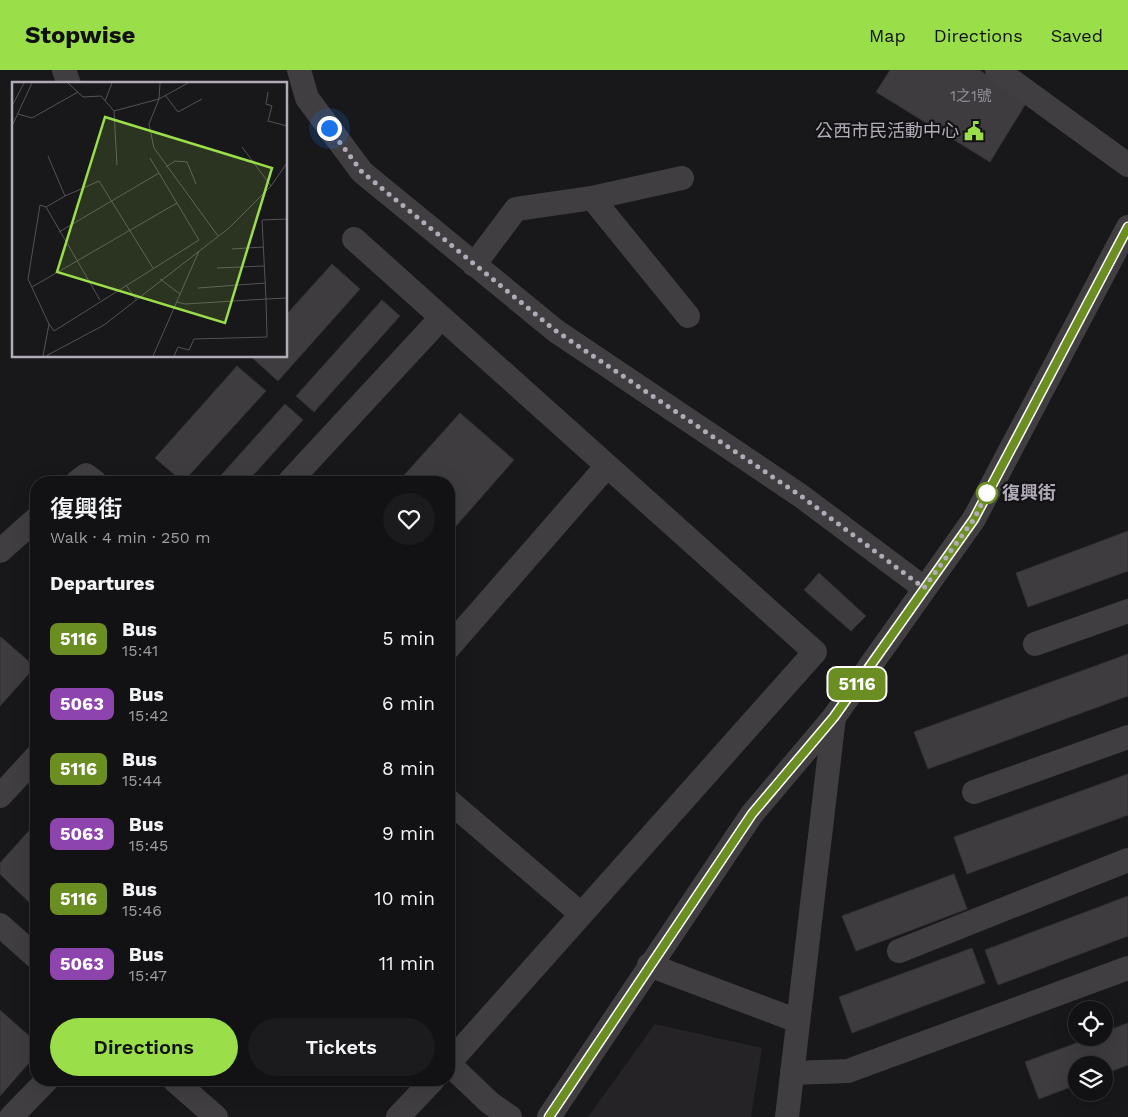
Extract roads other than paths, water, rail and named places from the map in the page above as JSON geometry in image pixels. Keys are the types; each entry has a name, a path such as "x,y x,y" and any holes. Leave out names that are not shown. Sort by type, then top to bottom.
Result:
{"street":[{"path":"64,70 68,82"},
{"path":"299,70 307,98 362,172 556,331 801,496 924,588"},
{"path":"997,70 1128,165"},
{"path":"474,264 516,209 592,198 682,178"},
{"path":"592,198 688,316"},
{"path":"549,1117 752,814 834,717 974,519 1128,227"},
{"path":"354,239 815,652 455,1057"},
{"path":"295,476 441,318"},
{"path":"455,640 607,466"},
{"path":"0,551 30,524"},
{"path":"1035,644 1128,611"},
{"path":"787,1117 834,717"},
{"path":"974,792 1128,737"},
{"path":"0,796 30,764"},
{"path":"455,806 581,914"},
{"path":"898,951 1128,860"},
{"path":"0,925 30,952"},
{"path":"649,966 798,1021"},
{"path":"792,1073 848,1071 1128,968"},
{"path":"455,1070 490,1103 510,1117"},
{"path":"11,1117 41,1086"},
{"path":"181,1086 216,1117"},
{"path":"398,1117 427,1086"}],"place":[{"name":"公西市民活動中心","path":"974,131"},
{"name":"復興街","path":"987,493"}]}
